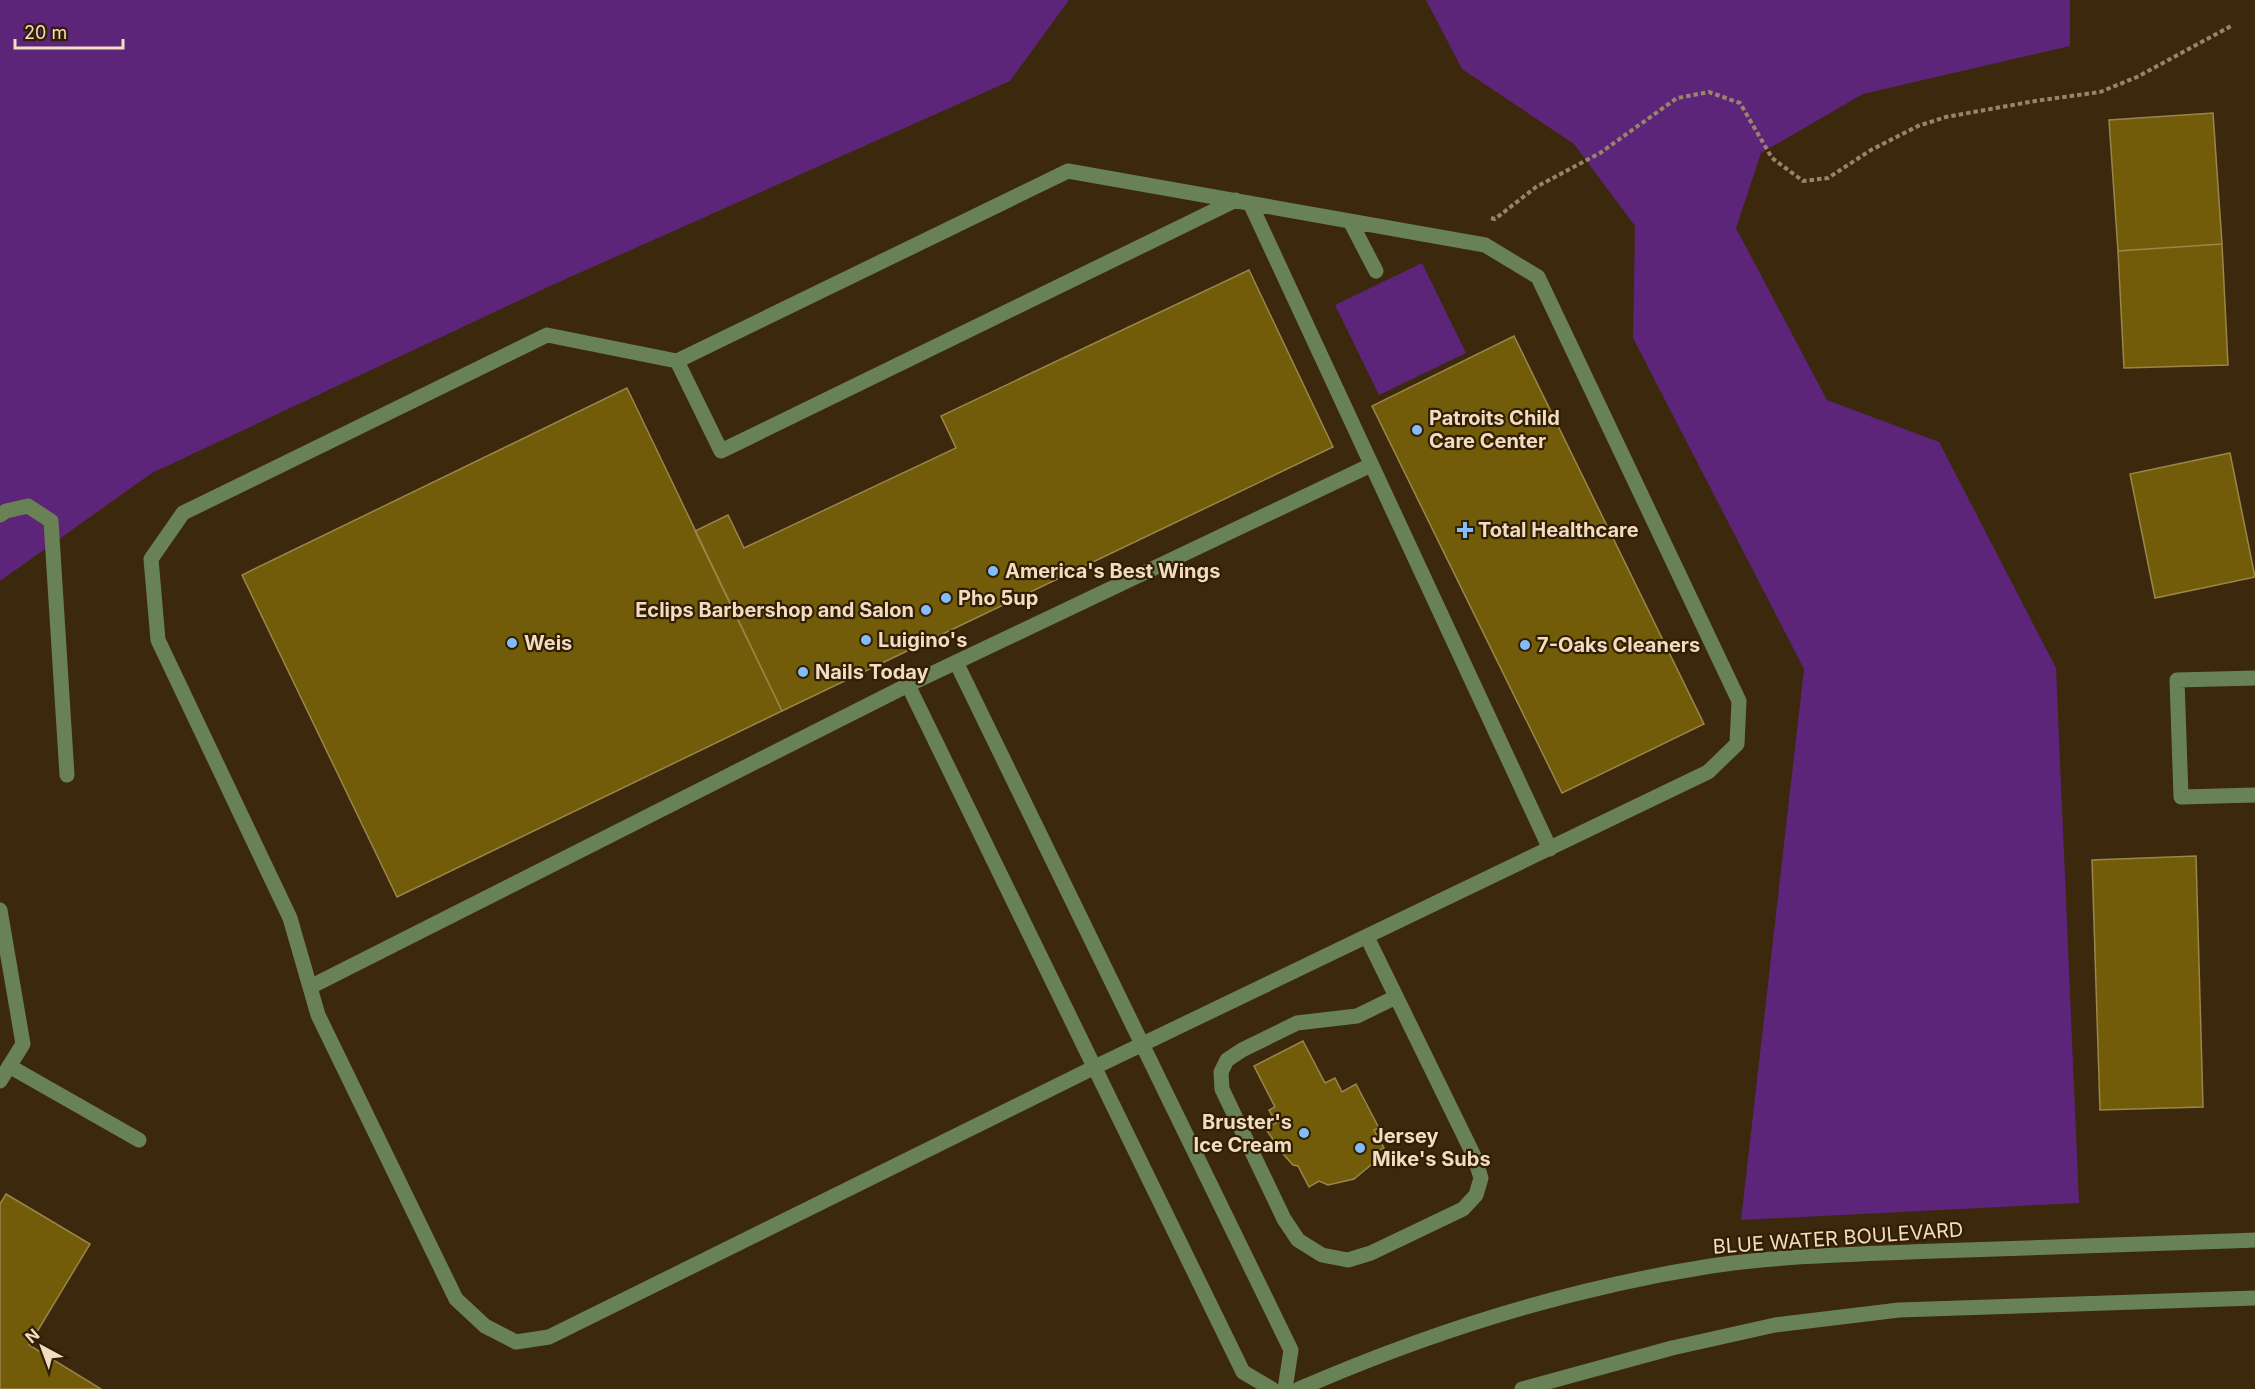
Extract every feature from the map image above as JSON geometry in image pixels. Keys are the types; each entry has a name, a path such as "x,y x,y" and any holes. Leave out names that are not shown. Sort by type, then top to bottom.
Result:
{"street":[{"path":"1068,171 1243,202 1485,245 1538,277 1739,701 1737,744 1708,772 1095,1067 549,1337 516,1342 484,1326 456,1299 318,1014 291,918 158,640 151,559 183,513 547,336 677,361 1068,171"},
{"path":"677,361 721,452 1243,202"},
{"path":"1243,202 1371,465 1550,849"},
{"path":"1350,221 1376,271"},
{"path":"310,987 908,685 1371,465"},
{"path":"0,515 6,511 28,506 51,521 67,775"},
{"path":"956,662 1291,1350 1285,1389"},
{"path":"2255,678 2177,680 2181,797 2255,795"},
{"path":"908,685 1243,1372 1272,1389"},
{"path":"0,910 23,1044 0,1081"},
{"path":"1367,937 1474,1156 1481,1178 1476,1195 1463,1209 1371,1253 1348,1260 1322,1255 1298,1240 1284,1219 1222,1089 1221,1072 1227,1060 1242,1050 1297,1023 1356,1016 1396,997"},
{"path":"9,1066 139,1140"},
{"name":"BLUE WATER BOULEVARD","path":"1299,1389 1416,1341 1513,1311 1613,1285 1712,1266 1810,1256 2255,1240"},
{"path":"1522,1389 1672,1348 1775,1324 1899,1311 2255,1298"}],"path":[{"path":"1485,218 1495,219 1536,187 1600,153 1677,98 1709,92 1740,103 1773,158 1803,181 1828,178 1871,150 1918,126 1946,117 2035,100 2100,92 2137,77 2233,25"}],"shaded area":[{"path":"0,0 1069,0 1010,81 550,286 152,473 0,581"},
{"path":"1426,0 2070,0 2070,46 1863,94 1761,153 1736,228 1827,400 1939,442 2056,668 2079,1203 1741,1220 1804,669 1633,338 1635,226 1574,144 1462,69"},
{"path":"1422,263 1466,353 1379,395 1335,305"}],"building":[{"path":"2213,113 2222,244 2118,251 2109,120"},
{"path":"2222,244 2228,365 2124,368 2118,251"},
{"path":"1249,270 1333,447 782,711 695,531 728,515 744,548 956,448 941,416"},
{"path":"1514,336 1704,724 1562,793 1372,406"},
{"name":"Weis","path":"627,388 782,711 397,897 242,575"},
{"path":"2230,453 2255,577 2155,598 2130,474"},
{"path":"2196,856 2203,1107 2100,1110 2092,860"},
{"path":"1303,1041 1325,1083 1335,1078 1342,1092 1356,1084 1379,1128 1374,1130 1384,1148 1375,1152 1377,1157 1372,1164 1354,1179 1328,1185 1319,1181 1309,1187 1298,1166 1293,1165 1284,1155 1265,1128 1276,1123 1269,1110 1275,1107 1254,1066"},
{"path":"6,1194 90,1244 29,1345 101,1389 0,1389 0,1204"}],"place":[{"name":"Patroits Child Care Center","path":"1417,430"},
{"name":"Total Healthcare","path":"1465,530"},
{"name":"America's Best Wings","path":"993,571"},
{"name":"Pho 5up","path":"946,598"},
{"name":"Eclips Barbershop and Salon","path":"926,610"},
{"name":"Luigino's","path":"866,640"},
{"name":"Weis","path":"512,643"},
{"name":"7-Oaks Cleaners","path":"1525,645"},
{"name":"Nails Today","path":"803,672"},
{"name":"Bruster's Ice Cream","path":"1304,1133"},
{"name":"Jersey Mike's Subs","path":"1360,1148"}]}
